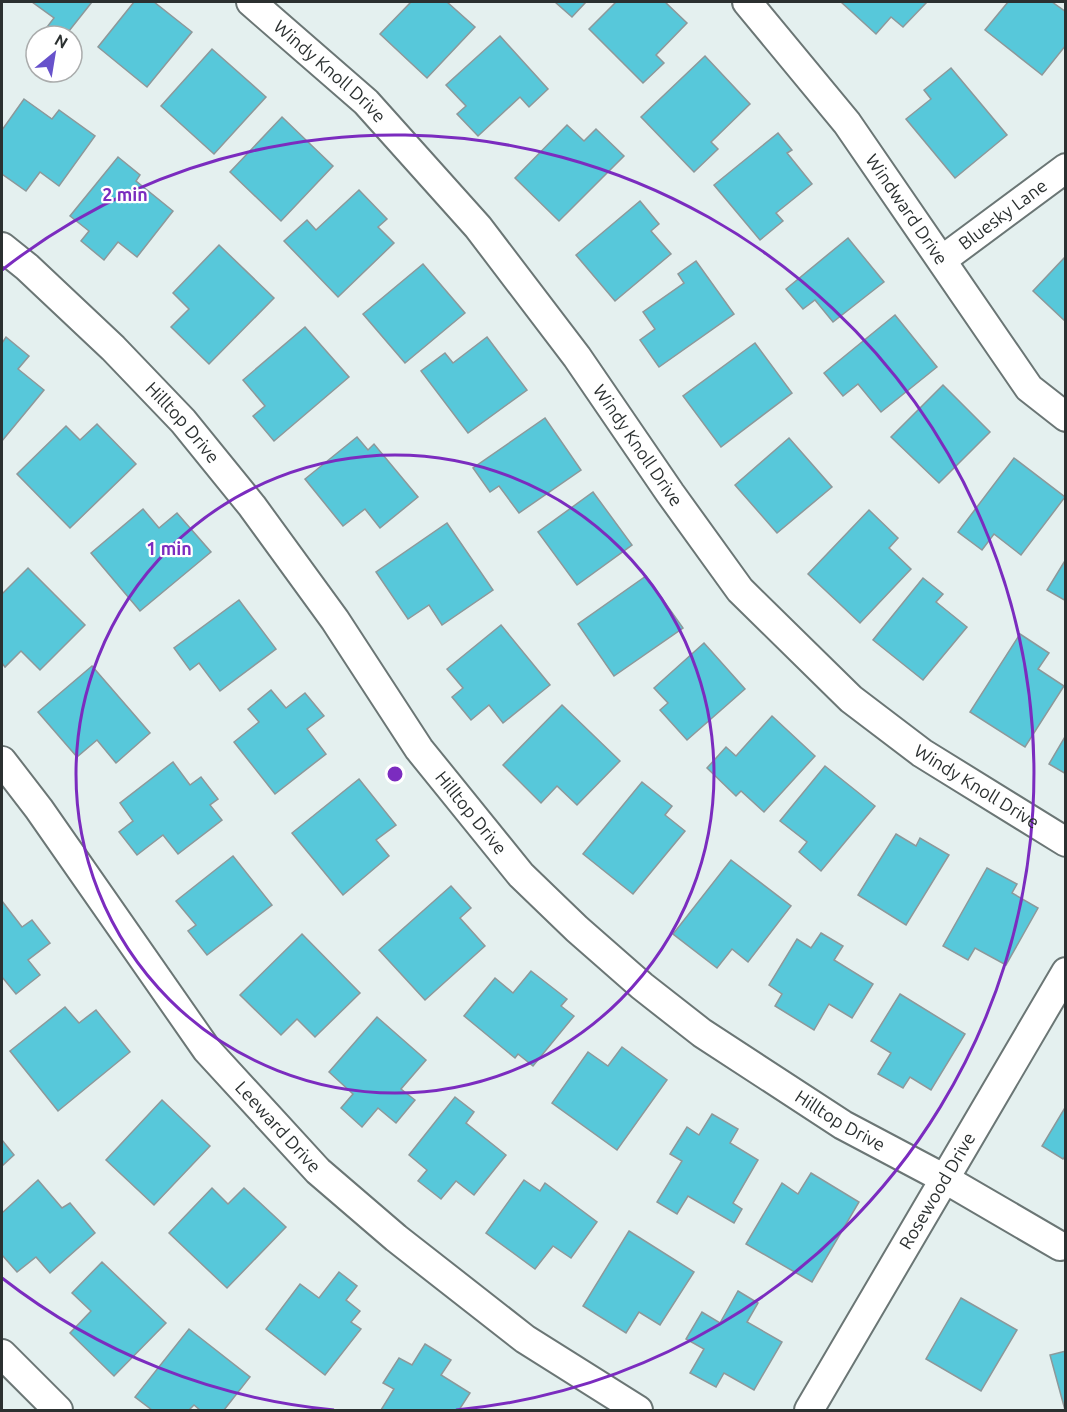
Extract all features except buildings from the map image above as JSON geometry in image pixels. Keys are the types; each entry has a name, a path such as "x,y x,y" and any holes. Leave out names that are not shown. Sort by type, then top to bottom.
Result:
{"street":[{"name":"Windy Knoll Drive","path":"250,2 366,102 478,227 577,357 740,590 850,699 922,753 1065,842"},
{"name":"Windward Drive","path":"747,2 847,123 1029,388 1065,417"},
{"name":"Bluesky Lane","path":"942,260 1065,168"},
{"name":"Hilltop Drive","path":"2,247 27,267 105,340 183,421 252,506 335,620 418,749 521,875 577,929 617,965 702,1033 843,1125 945,1179 1060,1246"},
{"name":"Leeward Drive","path":"2,761 39,809 207,1050 318,1171 396,1238 525,1339 638,1410"},
{"name":"Rosewood Drive","path":"809,1410 1065,972"},
{"path":"2,1354 58,1410"}]}
